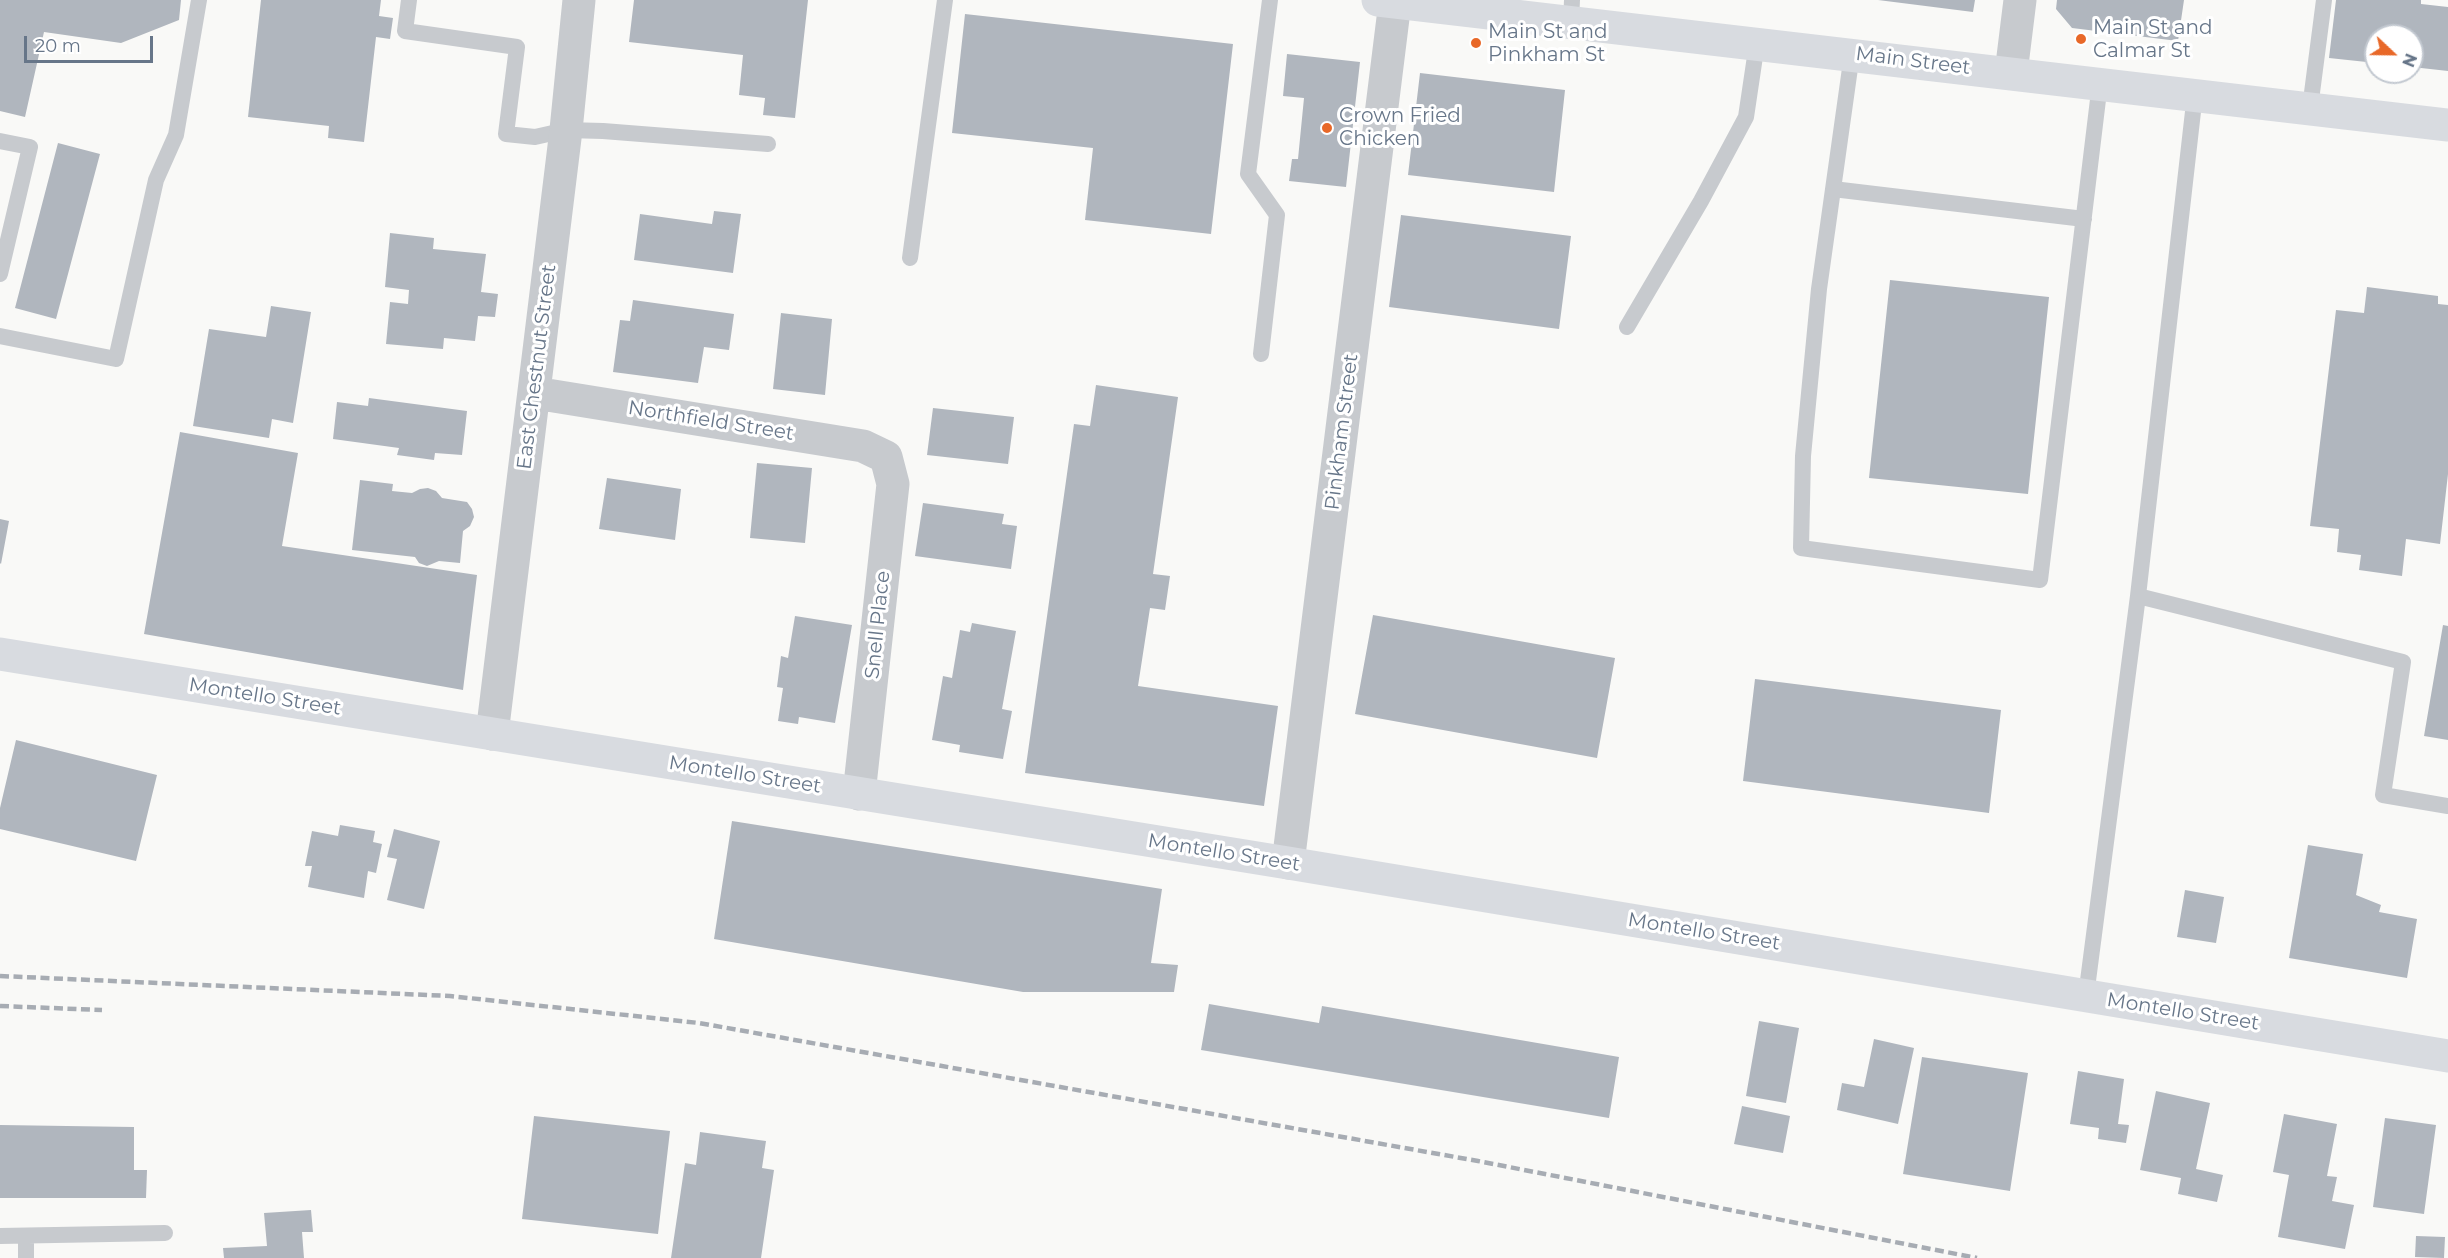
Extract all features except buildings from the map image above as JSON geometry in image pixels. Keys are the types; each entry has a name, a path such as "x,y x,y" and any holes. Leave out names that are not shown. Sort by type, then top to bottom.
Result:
{"main road":[{"name":"Main Street","path":"1387,1 1572,11 1757,44 2448,125"},
{"name":"Montello Street","path":"0,654 1288,863 2448,1056"}],"street":[{"name":"East Chestnut Street","path":"492,734 535,393 579,0"},
{"path":"2011,72 2020,0"},
{"name":"Pinkham Street","path":"1288,863 1387,1"},
{"name":"Northfield Street","path":"535,393 863,446 886,457"},
{"name":"Snell Place","path":"860,794 893,484 886,457"}],"lane":[{"path":"0,336 116,359 156,180 176,135 199,0"},
{"path":"409,0 405,31 517,47 506,134 535,137 566,130 603,131 768,144"},
{"path":"910,258 945,0"},
{"path":"1261,354 1277,215 1248,174 1270,0"},
{"path":"2310,108 2324,0"},
{"path":"1627,327 1701,201 1746,117 1757,44"},
{"path":"1852,54 1819,289 1803,456 1802,548 2040,580 2100,83"},
{"path":"2086,996 2138,596 2195,94"},
{"path":"0,141 30,147 1,265"},
{"path":"1833,189 2084,219"},
{"path":"2138,596 2403,662 2383,795 2448,806"},
{"path":"0,1236 165,1233"},
{"path":"26,1236 26,1258"}],"railway":[{"path":"0,976 450,996 699,1023 1478,1161 1977,1258"},
{"path":"0,1006 102,1010"}],"place":[{"name":"Main St and Calmar St","path":"2081,39"},
{"name":"Main St and Pinkham St","path":"1476,43"},
{"name":"Crown Fried Chicken","path":"1327,128"}]}
